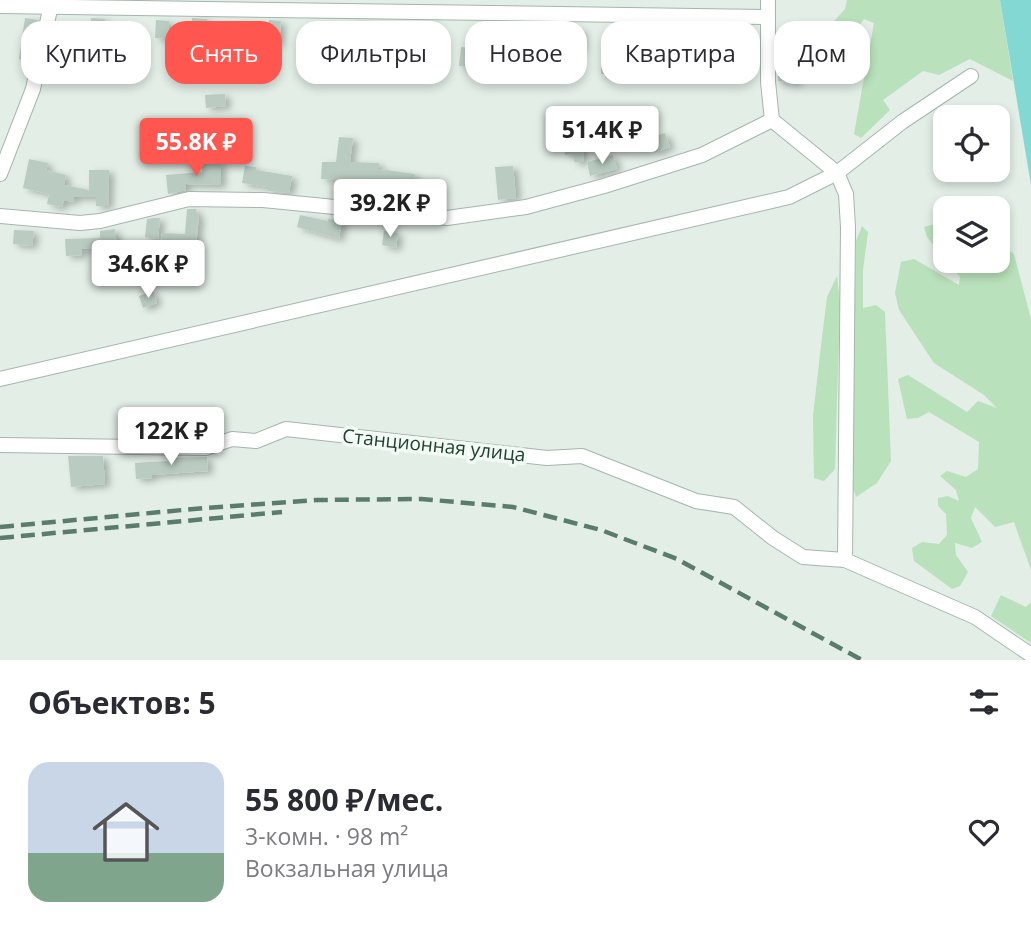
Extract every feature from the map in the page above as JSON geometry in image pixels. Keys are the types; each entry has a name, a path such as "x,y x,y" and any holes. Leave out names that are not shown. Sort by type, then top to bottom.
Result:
{"street":[{"path":"768,0 768,82 772,120 837,173 846,194 845,560"},
{"path":"0,6 52,3 766,17"},
{"path":"0,174 33,89 52,3"},
{"path":"0,379 789,197 837,173 902,122 971,76"},
{"path":"0,216 80,223 100,221 189,200 263,200 447,218 526,207 604,186 702,155 772,120"},
{"name":"Станционная улица","path":"0,444 206,448 232,439 256,440 286,429 547,458 583,456 696,501 734,507 773,538 803,557 845,560 975,617 1031,655"}],"green space":[{"path":"847,0 1000,0 1013,81 970,59 939,75 923,71 883,100 890,110 861,138 854,134 863,84 870,84 870,45 874,23 864,19 834,21 845,9"},
{"path":"933,224 933,245 927,237 924,227"},
{"path":"862,226 868,232 863,270 863,308 876,305 885,312 891,461 877,483 856,497 852,485 856,241"},
{"path":"1010,251 1014,254 1031,319 1031,570 1014,522 995,527 975,507 971,518 982,542 972,548 955,543 956,555 968,572 960,586 952,589 914,561 912,548 922,542 939,544 947,535 946,514 938,506 938,498 948,496 959,501 956,490 940,476 947,471 966,477 978,469 979,442 929,412 918,418 907,419 898,379 908,375 967,412 978,401 997,408 984,395 934,363 899,310 895,293 901,262 914,259 933,270 933,273 938,273 959,285 960,277 956,273 1010,273"},
{"path":"837,276 840,301 835,469 824,481 814,478 813,416 827,297"},
{"path":"1001,595 1026,607 1031,602 1031,643 991,616"}],"water":[{"path":"1000,0 1031,0 1031,185"}],"building":[{"path":"91,18 105,19 105,21 91,21"},
{"path":"192,18 207,19 207,21 192,21"},
{"path":"156,20 169,21 165,21 165,39 155,38"},
{"path":"461,47 465,47 465,67 459,66"},
{"path":"225,94 226,106 206,108 205,95"},
{"path":"582,129 584,162 574,162 573,154 565,155 564,130"},
{"path":"665,133 670,147 654,153 649,138"},
{"path":"339,137 353,138 350,162 379,163 379,169 415,174 411,196 394,194 394,188 349,186 350,181 321,179 322,162 336,162"},
{"path":"613,155 617,169 590,176 587,162"},
{"path":"29,159 48,163 46,170 66,175 64,185 89,190 89,170 109,170 108,206 96,206 96,197 74,197 73,202 64,200 62,207 47,204 49,194 23,188"},
{"path":"202,162 221,162 221,185 186,184 186,190 168,194 166,175 202,172"},
{"path":"245,166 292,176 289,193 268,191 268,187 242,183"},
{"path":"513,166 516,198 498,200 495,167"},
{"path":"187,209 196,209 196,215 199,215 196,248 161,246 162,233 185,234"},
{"path":"300,215 342,221 339,239 297,227"},
{"path":"160,218 158,239 145,237 147,219"},
{"path":"115,229 117,246 82,249 82,255 66,256 65,239 100,238 100,231"},
{"path":"14,230 34,231 32,246 13,244"},
{"path":"384,231 398,233 396,248 382,245"},
{"path":"153,291 157,303 143,308 139,296"},
{"path":"68,456 103,456 105,484 71,487"},
{"path":"207,457 208,471 152,475 152,478 136,479 135,463 169,461 169,458"}],"railway":[{"path":"0,527 316,500 421,499 513,507 601,530 677,559 862,660"},
{"path":"0,538 282,512"}]}
